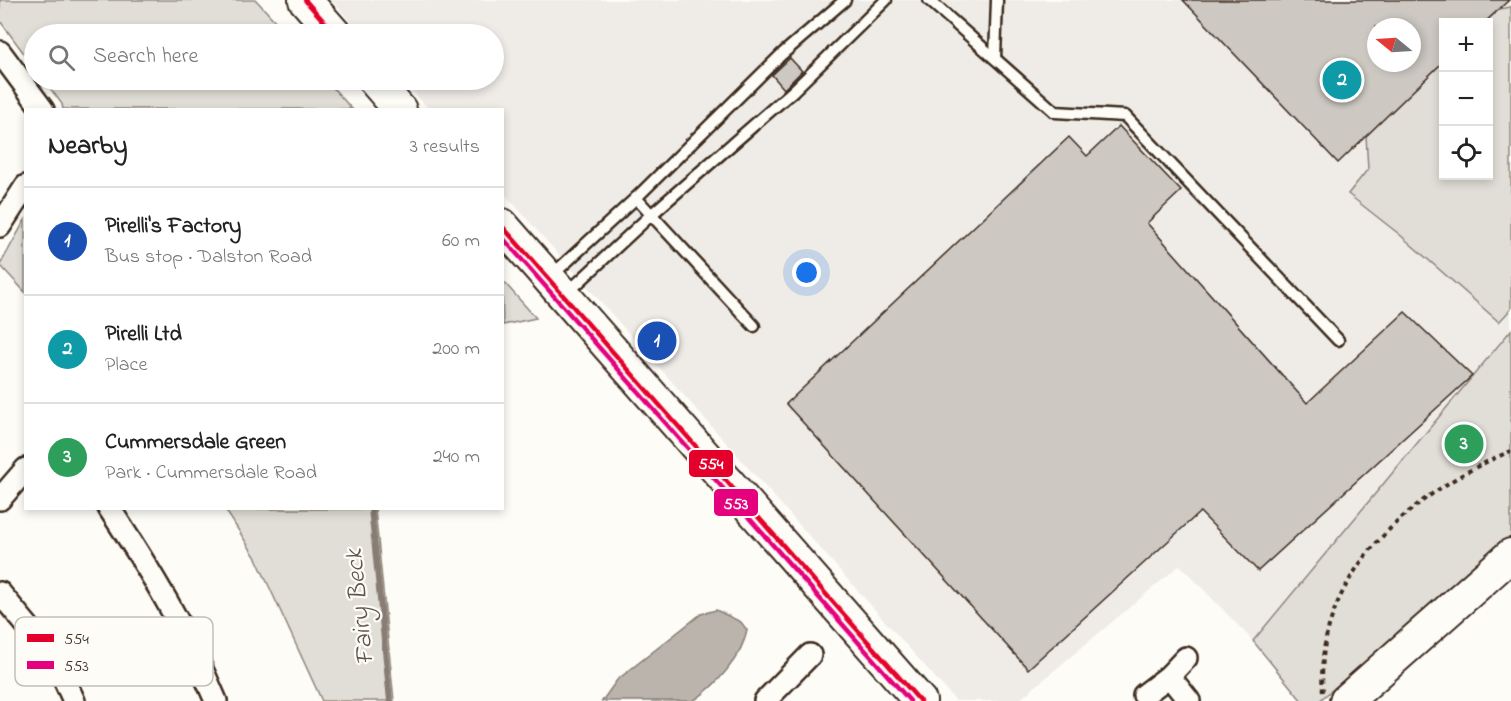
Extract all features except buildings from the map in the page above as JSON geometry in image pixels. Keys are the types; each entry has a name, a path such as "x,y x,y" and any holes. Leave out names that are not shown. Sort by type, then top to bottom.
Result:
{"main road":[{"path":"305,0 326,24"},
{"path":"383,90 398,108"},
{"path":"504,227 920,701"},
{"path":"1346,701 1511,555"}],"street":[{"path":"0,52 24,84"},
{"path":"28,90 42,108"},
{"path":"0,226 24,189"},
{"path":"0,500 24,471"},
{"path":"110,510 159,583 177,617"},
{"path":"0,593 20,617"},
{"path":"765,701 810,655"},
{"path":"1144,695 1169,676 1186,658"},
{"path":"1169,676 1189,701"},
{"path":"67,686 74,701"},
{"path":"210,686 216,701"}],"lane":[{"path":"557,287 636,198 782,56 845,0"},
{"path":"557,287 652,214 793,91 885,0"},
{"path":"929,0 1055,112 1125,116 1338,340"},
{"path":"995,58 998,0"},
{"path":"636,198 754,326"}],"path":[{"path":"1327,701 1323,692 1320,663 1326,633 1335,605 1358,564 1410,511 1452,483 1511,451"}],"shaded area":[{"path":"0,0 256,0 278,24 24,24 24,53 0,21"},
{"path":"331,0 1511,0 1511,330 1253,641 1180,565 1018,701 956,701 504,193 504,108 428,108 411,90 504,90 504,24 353,24"},
{"path":"1511,7 1511,309 1499,322 1399,234 1348,194 1368,169 1366,136 1439,66 1439,180 1493,180 1493,18 1490,18 1500,9"},
{"path":"52,90 335,90 351,108 63,108"},
{"path":"24,222 24,291 0,265"},
{"path":"504,282 536,318 504,325"},
{"path":"1511,330 1511,539 1319,701 1302,701 1253,641"},
{"path":"226,510 375,510 394,701 322,701 256,558"},
{"path":"716,610 741,622 747,630 734,660 702,695 693,701 602,701 617,680 701,614"}],"waterway":[{"name":"Fairy Beck","path":"371,510 390,701"}],"transit line":[{"name":"554","path":"305,0 326,24"},
{"name":"554","path":"504,228 920,701"},
{"name":"553","path":"504,239 910,701"}],"place":[{"name":"Pirelli Ltd","path":"1342,80"},
{"name":"Pirelli's Factory","path":"657,341"},
{"name":"Cummersdale Green","path":"1464,444"}]}
